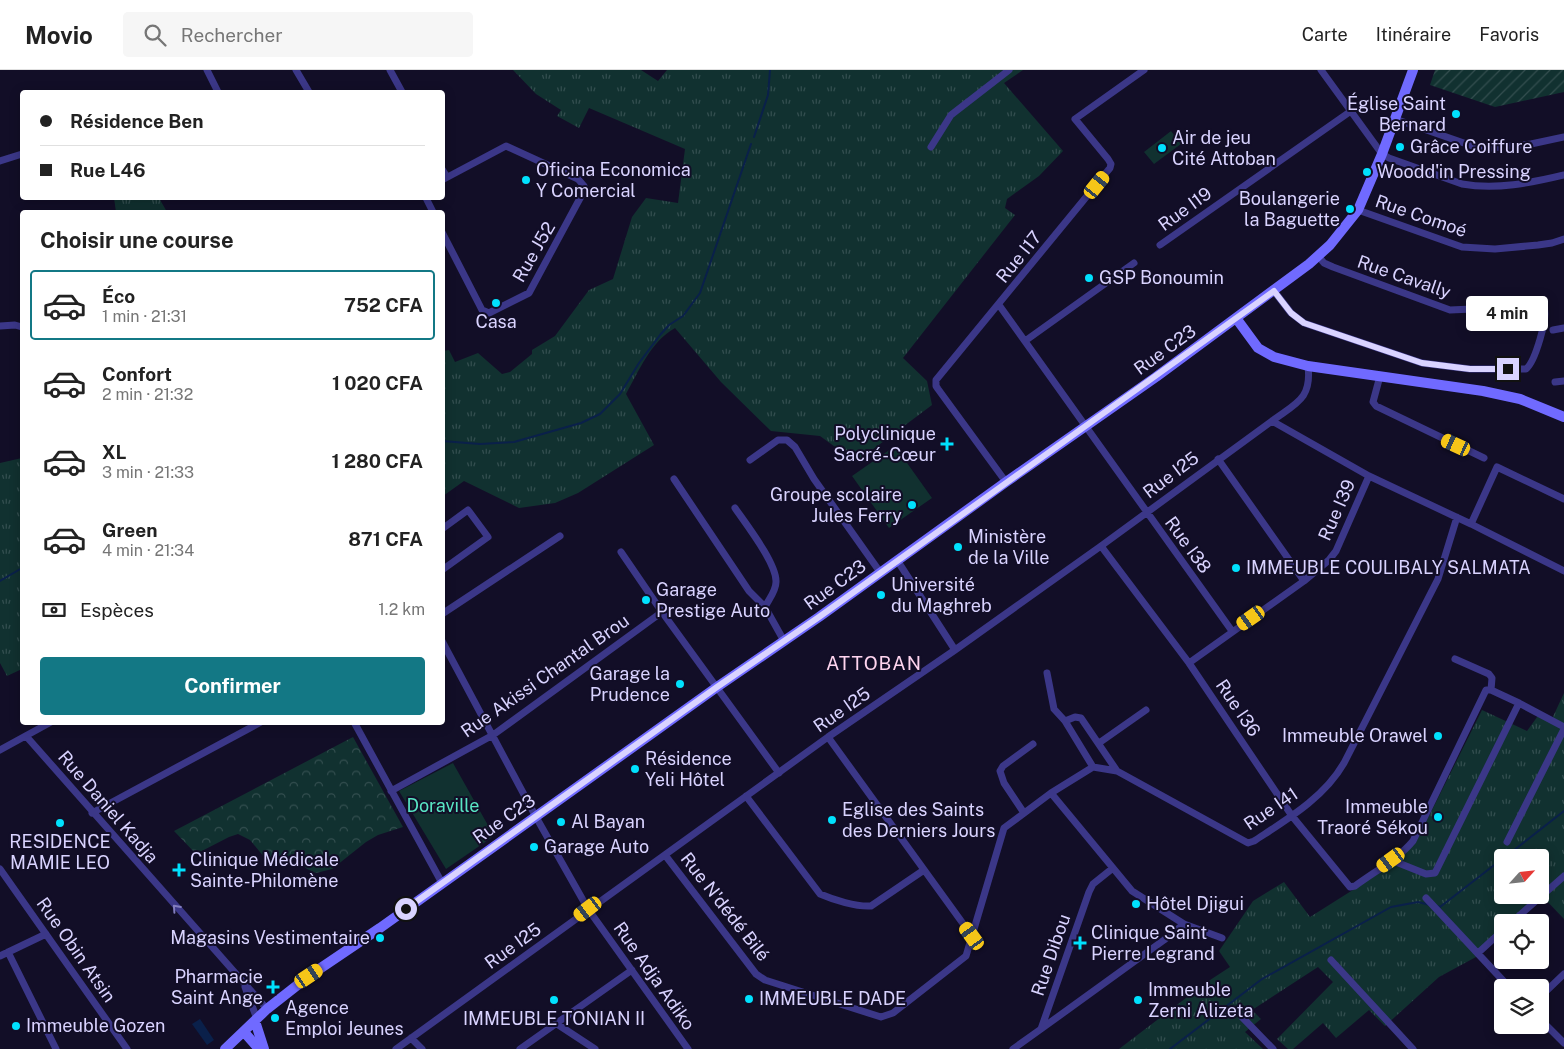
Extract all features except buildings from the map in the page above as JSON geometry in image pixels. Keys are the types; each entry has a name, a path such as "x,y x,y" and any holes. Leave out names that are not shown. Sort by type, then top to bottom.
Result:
{"street":[{"path":"207,70 217,90"},
{"path":"296,70 308,90"},
{"path":"390,70 401,90"},
{"path":"931,146 950,115 1009,70"},
{"name":"Rue I17","path":"1006,482 935,384 938,377 999,305 1111,166 1108,159 1075,119 1144,70"},
{"path":"1321,70 1382,154 1389,158 1471,186 1520,184 1564,175"},
{"name":"Rue C23","path":"226,1049 267,1010 309,976 380,928 1085,427 1274,291 1318,256 1340,234 1358,210 1382,154 1413,70"},
{"name":"Rue I19","path":"1160,245 1351,112"},
{"path":"1395,119 1482,149 1531,144 1564,137"},
{"name":"Rue J52","path":"445,178 506,146 578,180 585,189 529,293 489,313 482,310 445,238"},
{"path":"0,160 20,155"},
{"name":"Rue Comoé","path":"1358,210 1462,247 1494,248 1552,244 1564,238"},
{"name":"Rue Cavally","path":"1274,291 1291,313 1304,323 1422,363 1470,369 1526,369 1531,364 1546,312 1544,308 1540,306 1450,310 1333,267 1324,263 1318,256"},
{"path":"1025,342 1134,263"},
{"name":"Rue I38","path":"999,305 1232,631"},
{"path":"1236,318 1258,348 1274,358 1308,366 1483,391 1520,399 1564,417"},
{"path":"0,326 20,326"},
{"path":"1553,330 1564,328"},
{"name":"Rue I25","path":"396,1049 828,737 955,650 1101,546 1272,421 1300,400 1307,390 1309,380 1308,366"},
{"path":"1380,376 1373,402 1376,406 1484,458"},
{"path":"1555,382 1564,381"},
{"path":"1272,421 1369,476 1457,517 1564,571"},
{"path":"750,460 778,440 783,439 790,442 880,572"},
{"path":"1218,459 1304,581"},
{"path":"1471,524 1497,467 1564,499"},
{"name":"Rue I39","path":"1189,663 1304,581 1329,560 1336,551 1369,476"},
{"path":"674,479 749,591 765,607 784,641"},
{"path":"736,508 763,549 776,575 774,590 765,607"},
{"path":"445,527 468,510 488,537 445,568"},
{"name":"Rue I41","path":"1093,766 1118,771 1248,843 1292,816 1327,787 1337,775 1438,579 1457,517"},
{"path":"445,612 560,536"},
{"name":"Rue I36","path":"1101,546 1189,663 1292,816 1350,888 1391,860"},
{"path":"621,552 662,612 779,773"},
{"path":"897,560 955,650"},
{"name":"Rue Akissi Chantal Brou","path":"391,790 493,735 662,612"},
{"name":"Rue Adja Adiko","path":"445,647 536,817 588,909 688,1049"},
{"path":"1455,659 1489,674 1492,678 1491,690"},
{"path":"1032,744 1003,766 1000,771 1004,783 1024,813 1093,766 1065,721 1054,709 1047,673"},
{"path":"1391,860 1413,841 1486,690 1491,690 1519,703 1564,728 1507,842"},
{"path":"1391,860 1426,874 1435,873 1519,703"},
{"path":"1098,743 1146,710"},
{"path":"1065,721 1075,717 1081,718 1118,771"},
{"path":"0,750 46,725"},
{"path":"92,813 255,725"},
{"path":"356,725 442,883"},
{"name":"Rue Daniel Kadja","path":"26,736 267,1010"},
{"path":"828,737 972,936"},
{"path":"1051,793 1132,891 1184,924 1222,938"},
{"path":"746,796 820,894 826,897 871,906 924,870"},
{"name":"Rue N'dédé Bilé","path":"665,855 756,974 765,980 880,1017 893,1013 966,956 1004,828 1024,813"},
{"name":"Rue Dibou","path":"1041,1029 1088,892 1093,884 1113,868"},
{"name":"Rue Obin Atsin","path":"0,869 127,1049"},
{"path":"1521,914 1564,876"},
{"path":"1426,898 1502,979"},
{"path":"1013,1049 1184,924"},
{"path":"0,956 46,934"},
{"path":"1478,953 1494,938"},
{"path":"8,952 56,1049"},
{"path":"1331,960 1413,1049"},
{"path":"520,1049 632,970"},
{"path":"1549,988 1564,974"},
{"path":"244,984 264,1049"},
{"path":"1242,1017 1273,1049"},
{"path":"557,1024 595,1049"},
{"path":"1549,1027 1564,1043"},
{"path":"244,1032 259,1049"},
{"path":"411,1038 422,1049"}],"green space":[{"path":"513,70 641,70 658,81 667,70 1023,70 1004,83 1063,151 1039,176 1007,199 1005,208 1015,215 903,358 927,381 932,405 856,462 820,436 771,431 721,382 675,328 652,349 626,394 654,445 578,493 555,503 519,508 464,481 445,495 445,351 449,350 455,362 478,353 502,374 510,372 532,354 532,350 555,336 589,290 613,279 632,217 646,198 678,203 685,149 589,108 579,128 557,116 561,110 536,94"},
{"path":"1435,70 1564,70 1564,92 1495,107 1430,85"},
{"name":"Air de jeu Cité Attoban","path":"1171,131 1181,144 1154,164 1144,152"},
{"path":"114,200 160,200 166,210 116,210"},
{"path":"895,446 932,498 889,528 852,476"},
{"path":"20,458 20,670 7,676 0,663 0,463"},
{"path":"1564,693 1564,919 1549,903 1549,849 1494,849 1494,904 1537,904 1525,914 1494,914 1494,941 1476,957 1439,977 1385,1026 1369,1010 1336,1038 1323,1023 1293,1049 1288,1049 1277,1039 1333,982 1318,967 1252,1010 1261,1019 1245,1032 1263,1049 1119,1049 1207,982 1230,967 1219,951 1253,901 1284,882 1310,917 1356,888 1415,844 1482,710 1527,731 1540,713 1551,721"},
{"path":"353,737 403,827 378,835 366,842 332,869 316,873 307,869 295,859 264,857 250,840 238,834 196,854 174,831"},
{"name":"Doraville","path":"453,763 494,836 446,869 399,791"}],"water":[{"path":"200,1019 214,1040 207,1045 192,1024"}],"waterway":[{"path":"754,137 768,95 770,70"},
{"path":"445,441 480,444 514,442 581,423 600,414 620,394 639,363 660,335 669,325 683,316 700,293 751,144"},
{"path":"0,581 20,569"},
{"path":"1515,849 1564,811"},
{"path":"1437,906 1440,907 1494,865"},
{"path":"1170,1049 1262,979 1391,907 1418,902 1430,905"}],"place":[{"name":"Église Saint Bernard","path":"1456,114"},
{"name":"Grâce Coiffure","path":"1400,147"},
{"name":"Air de jeu Cité Attoban","path":"1162,148"},
{"name":"Woodd'in Pressing","path":"1367,172"},
{"name":"Oficina Economica Y Comercial","path":"526,180"},
{"name":"Boulangerie la Baguette","path":"1350,209"},
{"name":"GSP Bonoumin","path":"1089,278"},
{"name":"Casa","path":"496,303"},
{"name":"Polyclinique Sacré-Cœur","path":"947,444"},
{"name":"Groupe scolaire Jules Ferry","path":"912,505"},
{"name":"Ministère de la Ville","path":"958,547"},
{"name":"IMMEUBLE COULIBALY SALMATA","path":"1236,568"},
{"name":"Université du Maghreb","path":"881,595"},
{"name":"Garage Prestige Auto","path":"646,600"},
{"name":"Garage la Prudence","path":"680,684"},
{"name":"Immeuble Orawel","path":"1438,736"},
{"name":"Résidence Yeli Hôtel","path":"635,769"},
{"name":"Immeuble Traoré Sékou","path":"1438,817"},
{"name":"Eglise des Saints des Derniers Jours","path":"832,820"},
{"name":"Al Bayan","path":"561,822"},
{"name":"RESIDENCE MAMIE LEO","path":"60,823"},
{"name":"Garage Auto","path":"534,847"},
{"name":"Clinique Médicale Sainte-Philomène","path":"179,870"},
{"name":"Hôtel Djigui","path":"1136,904"},
{"name":"Magasins Vestimentaire","path":"380,938"},
{"name":"Clinique Saint Pierre Legrand","path":"1080,943"},
{"name":"Pharmacie Saint Ange","path":"273,987"},
{"name":"IMMEUBLE DADE","path":"749,999"},
{"name":"IMMEUBLE TONIAN II","path":"554,1000"},
{"name":"Immeuble Zerni Alizeta","path":"1138,1000"},
{"name":"Agence Emploi Jeunes","path":"275,1018"},
{"name":"Immeuble Gozen","path":"16,1026"}],"district":[{"name":"ATTOBAN","path":"874,663"}],"route":[{"path":"406,909 717,687 819,617 1274,291 1291,313 1304,323 1422,363 1470,369 1508,369"}]}
